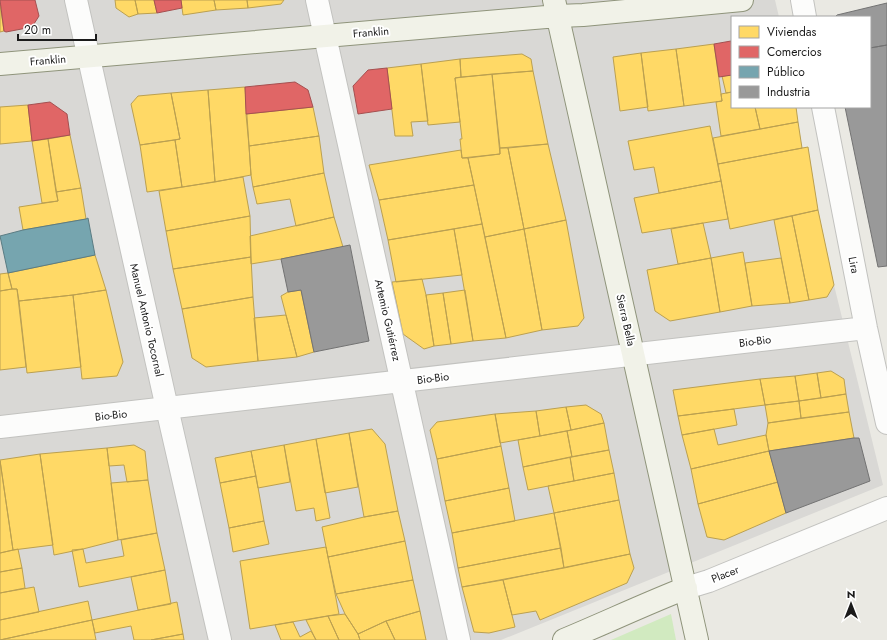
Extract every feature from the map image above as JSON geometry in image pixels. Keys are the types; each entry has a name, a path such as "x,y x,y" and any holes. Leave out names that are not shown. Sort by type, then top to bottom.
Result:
{"main road":[{"name":"Franklin","path":"0,64 325,36 556,8 582,15 742,0"},
{"name":"Sierra Bella","path":"556,8 697,640"},
{"name":"Placer","path":"564,640 640,608 659,598 686,588"}],"street":[{"name":"Manuel Antonio Tocornal","path":"76,0 220,640"},
{"name":"Artemio Gutiérrez","path":"317,0 403,382 459,640"},
{"path":"802,0 805,16"},
{"name":"Lira","path":"823,108 866,328 887,423"},
{"name":"Bio-Bio","path":"0,427 866,328"},
{"name":"Placer","path":"686,588 709,581 887,508"}],"shaded area":[{"path":"0,0 775,0 779,16 731,16 731,108 798,122 802,147 808,147 818,210 834,285 883,485 501,640 0,640"}],"green space":[{"path":"671,614 676,640 611,640"}],"building: Viviendas":[{"path":"115,0 135,0 138,14 129,17 116,8"},
{"path":"135,0 154,0 157,13 138,14"},
{"path":"181,0 214,0 216,10 183,15"},
{"path":"214,0 247,0 248,8 216,10"},
{"path":"247,0 284,0 281,4 248,8"},
{"path":"0,5 4,31 0,32"},
{"path":"714,44 722,101 684,106 676,49"},
{"path":"676,49 684,106 648,111 641,53"},
{"path":"641,53 648,107 620,111 613,57"},
{"path":"522,54 531,59 533,71 461,77 460,59"},
{"path":"460,59 461,77 455,78 460,122 428,125 421,64"},
{"path":"421,64 428,121 411,122 413,136 395,136 387,68"},
{"path":"533,71 548,144 500,148 492,74"},
{"path":"492,74 500,154 462,158 460,139 462,139 455,78"},
{"path":"731,75 731,92 726,93 722,76"},
{"path":"245,87 251,175 215,182 208,90"},
{"path":"208,90 215,182 182,187 175,140 180,139 171,93"},
{"path":"731,92 731,108 755,108 760,129 721,136 716,102 722,101 721,94"},
{"path":"171,93 180,139 140,145 131,104 138,96"},
{"path":"28,105 32,141 0,144 0,107"},
{"path":"313,107 319,136 249,146 246,114"},
{"path":"755,108 796,108 798,122 760,129"},
{"path":"798,122 802,148 718,164 713,138"},
{"path":"710,126 721,181 659,193 654,167 634,170 628,141"},
{"path":"70,135 81,188 56,192 48,139"},
{"path":"319,136 324,173 253,187 249,146"},
{"path":"48,139 58,201 42,203 32,141"},
{"path":"175,140 182,187 147,192 140,145"},
{"path":"548,144 566,220 524,229 508,148"},
{"path":"808,147 818,210 730,229 718,164"},
{"path":"500,148 508,148 524,229 485,237 468,158 500,154"},
{"path":"461,150 462,158 468,158 474,185 379,200 369,165"},
{"path":"324,173 334,217 296,226 290,199 257,204 253,187"},
{"path":"243,177 250,216 166,231 159,191"},
{"path":"721,181 728,219 642,233 634,198"},
{"path":"474,185 482,224 388,240 379,200"},
{"path":"81,188 86,219 23,230 19,207 58,201 56,192"},
{"path":"818,210 834,285 827,297 809,300 792,216"},
{"path":"250,216 251,257 173,269 166,231"},
{"path":"792,216 809,300 790,303 774,220"},
{"path":"334,217 343,247 251,264 250,236"},
{"path":"566,220 584,318 578,326 542,330 524,229"},
{"path":"703,223 711,258 678,264 671,229"},
{"path":"482,224 506,338 473,341 454,229"},
{"path":"454,229 462,275 396,282 388,240"},
{"path":"524,229 542,330 506,338 485,237"},
{"path":"743,252 752,306 720,312 711,258"},
{"path":"95,255 106,290 19,301 17,289 12,289 8,273"},
{"path":"251,257 253,297 182,309 173,269"},
{"path":"711,258 720,312 670,321 655,311 647,270"},
{"path":"781,258 790,303 752,306 745,263"},
{"path":"8,273 12,289 0,291 0,274"},
{"path":"422,279 434,346 424,349 403,334 392,282"},
{"path":"17,289 26,367 0,370 0,291"},
{"path":"106,290 123,362 117,376 82,379 73,295"},
{"path":"301,290 314,352 297,357 281,296 288,292"},
{"path":"465,290 473,341 451,344 443,293"},
{"path":"443,293 451,344 434,346 426,295"},
{"path":"73,295 81,367 27,373 19,301"},
{"path":"253,297 258,361 206,367 192,358 182,309"},
{"path":"286,315 297,357 258,361 254,318"},
{"path":"831,371 844,379 846,394 821,398 817,373"},
{"path":"817,373 821,398 799,401 795,376"},
{"path":"795,376 799,401 765,405 760,379"},
{"path":"760,379 765,405 678,416 673,390"},
{"path":"846,394 849,412 801,418 799,401"},
{"path":"799,401 801,418 768,423 765,405"},
{"path":"586,405 601,414 604,423 571,430 566,407"},
{"path":"566,407 571,430 540,436 536,411"},
{"path":"734,409 737,425 682,435 678,416"},
{"path":"536,411 540,436 500,443 495,414"},
{"path":"849,412 854,438 769,451 766,435 768,423"},
{"path":"495,414 501,446 437,459 430,430 437,422"},
{"path":"604,423 609,450 572,457 567,431"},
{"path":"372,429 385,444 398,511 364,517 349,433"},
{"path":"714,429 718,445 766,435 769,451 691,469 682,435"},
{"path":"567,431 572,457 523,467 518,440"},
{"path":"349,433 358,487 325,493 316,439"},
{"path":"316,439 330,518 316,521 314,508 296,511 284,445"},
{"path":"134,445 145,451 148,480 127,482 124,465 109,466 107,448"},
{"path":"284,445 290,482 258,488 251,451"},
{"path":"501,446 509,488 445,501 437,459"},
{"path":"107,448 118,540 54,555 40,454"},
{"path":"609,450 614,473 574,481 570,457"},
{"path":"251,451 256,476 220,483 215,458"},
{"path":"769,451 778,482 698,504 691,469"},
{"path":"40,454 53,545 13,550 0,460"},
{"path":"570,457 574,481 528,490 523,467"},
{"path":"0,461 13,550 0,553"},
{"path":"614,473 619,500 554,513 548,486"},
{"path":"256,476 264,521 229,528 220,483"},
{"path":"148,480 157,533 118,540 111,483"},
{"path":"778,482 786,513 724,540 707,537 698,504"},
{"path":"509,488 515,521 452,533 445,501"},
{"path":"619,500 630,554 564,568 554,513"},
{"path":"398,511 405,541 328,557 322,527"},
{"path":"554,513 561,548 458,568 452,533"},
{"path":"264,521 269,544 233,552 229,528"},
{"path":"157,533 165,570 79,587 72,550 83,549 86,563 124,556 121,540"},
{"path":"405,541 413,580 336,594 328,557"},
{"path":"326,547 339,614 250,629 240,561"},
{"path":"561,548 564,568 462,587 458,568"},
{"path":"18,549 22,568 0,572 0,553"},
{"path":"630,554 634,568 627,583 540,620 536,611 512,615 503,580"},
{"path":"22,568 25,588 0,593 0,572"},
{"path":"165,570 171,604 138,610 131,577"},
{"path":"413,580 420,611 386,621 358,634 345,614 336,594"},
{"path":"503,580 515,627 489,633 474,632 462,587"},
{"path":"34,587 39,612 0,620 0,593"},
{"path":"88,601 92,620 0,640 0,620"},
{"path":"177,602 183,634 151,640 134,640 131,626 95,633 92,620"},
{"path":"420,611 426,640 395,640 386,621"},
{"path":"345,614 358,634 360,640 339,640 328,616"},
{"path":"328,616 339,640 316,640 306,620"},
{"path":"92,620 96,640 0,640"},
{"path":"386,621 395,640 360,640 358,634"},
{"path":"293,622 300,637 311,631 316,640 281,640 275,625"},
{"path":"183,634 184,640 151,640"}],"building: Comercios":[{"path":"0,0 35,0 39,16 32,27 6,32 4,31"},
{"path":"154,0 181,0 182,8 157,13"},
{"path":"731,41 731,75 719,77 714,44"},
{"path":"387,68 392,109 358,114 353,86 368,70"},
{"path":"295,82 308,90 313,107 246,114 245,87"},
{"path":"50,102 67,114 70,135 32,141 28,105"}],"building: Público":[{"path":"88,218 95,255 8,273 0,236 23,230"}],"building: Industria":[{"path":"887,3 887,45 871,48 871,16 836,16"},
{"path":"887,45 887,266 878,267 845,108 871,108 871,48"},
{"path":"350,245 369,341 314,352 301,290 288,292 281,259"},
{"path":"859,438 870,481 786,513 769,451"}]}
